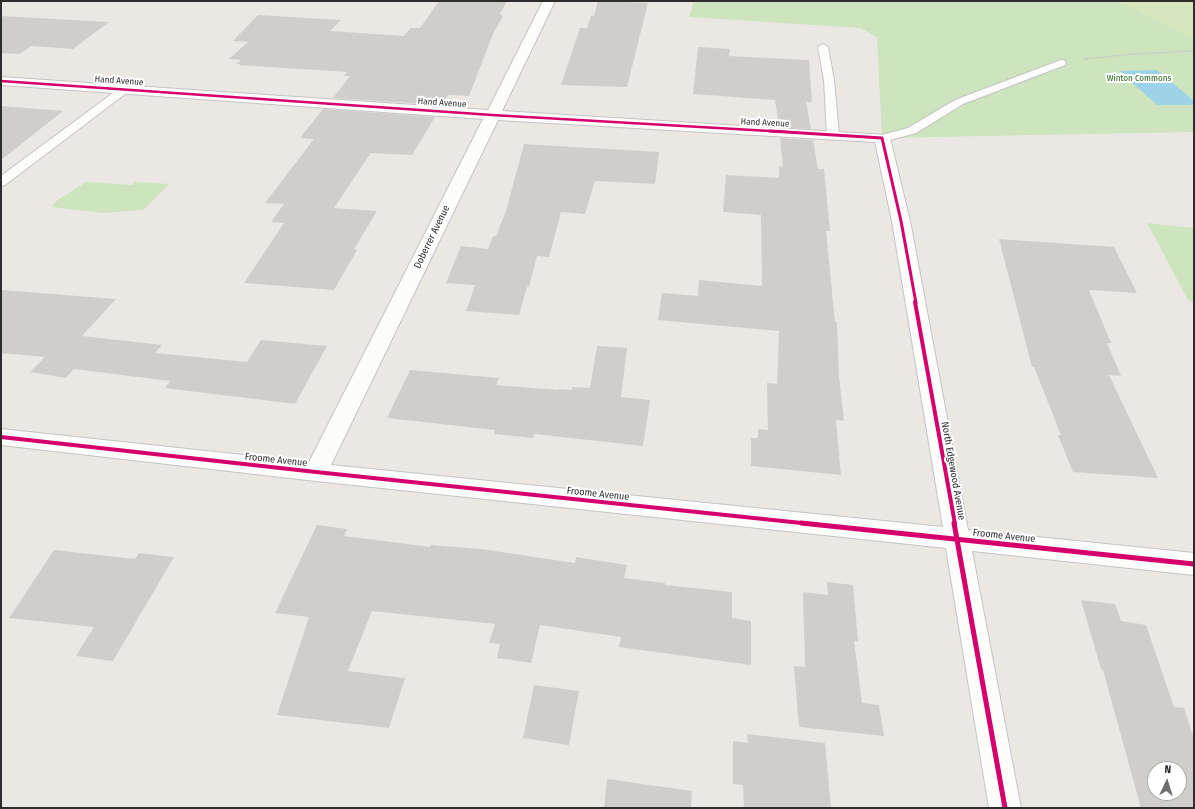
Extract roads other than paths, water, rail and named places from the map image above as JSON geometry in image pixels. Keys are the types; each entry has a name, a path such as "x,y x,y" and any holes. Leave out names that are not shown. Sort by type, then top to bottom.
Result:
{"street":[{"name":"Doberrer Avenue","path":"316,472 549,1"},
{"name":"Hand Avenue","path":"1,81 492,115 882,138"},
{"name":"North Edgewood Avenue","path":"882,138 901,221 1005,808"},
{"name":"Froome Avenue","path":"1,437 316,472 1194,564"}],"lane":[{"path":"823,47 829,80 833,135"},
{"path":"882,138 912,131 959,102 1061,63"},
{"path":"1,182 125,89"}],"water":[{"path":"1157,70 1194,101 1194,105 1157,105 1119,71"}],"park label":[{"name":"Winton Commons","path":"1139,78"}]}
